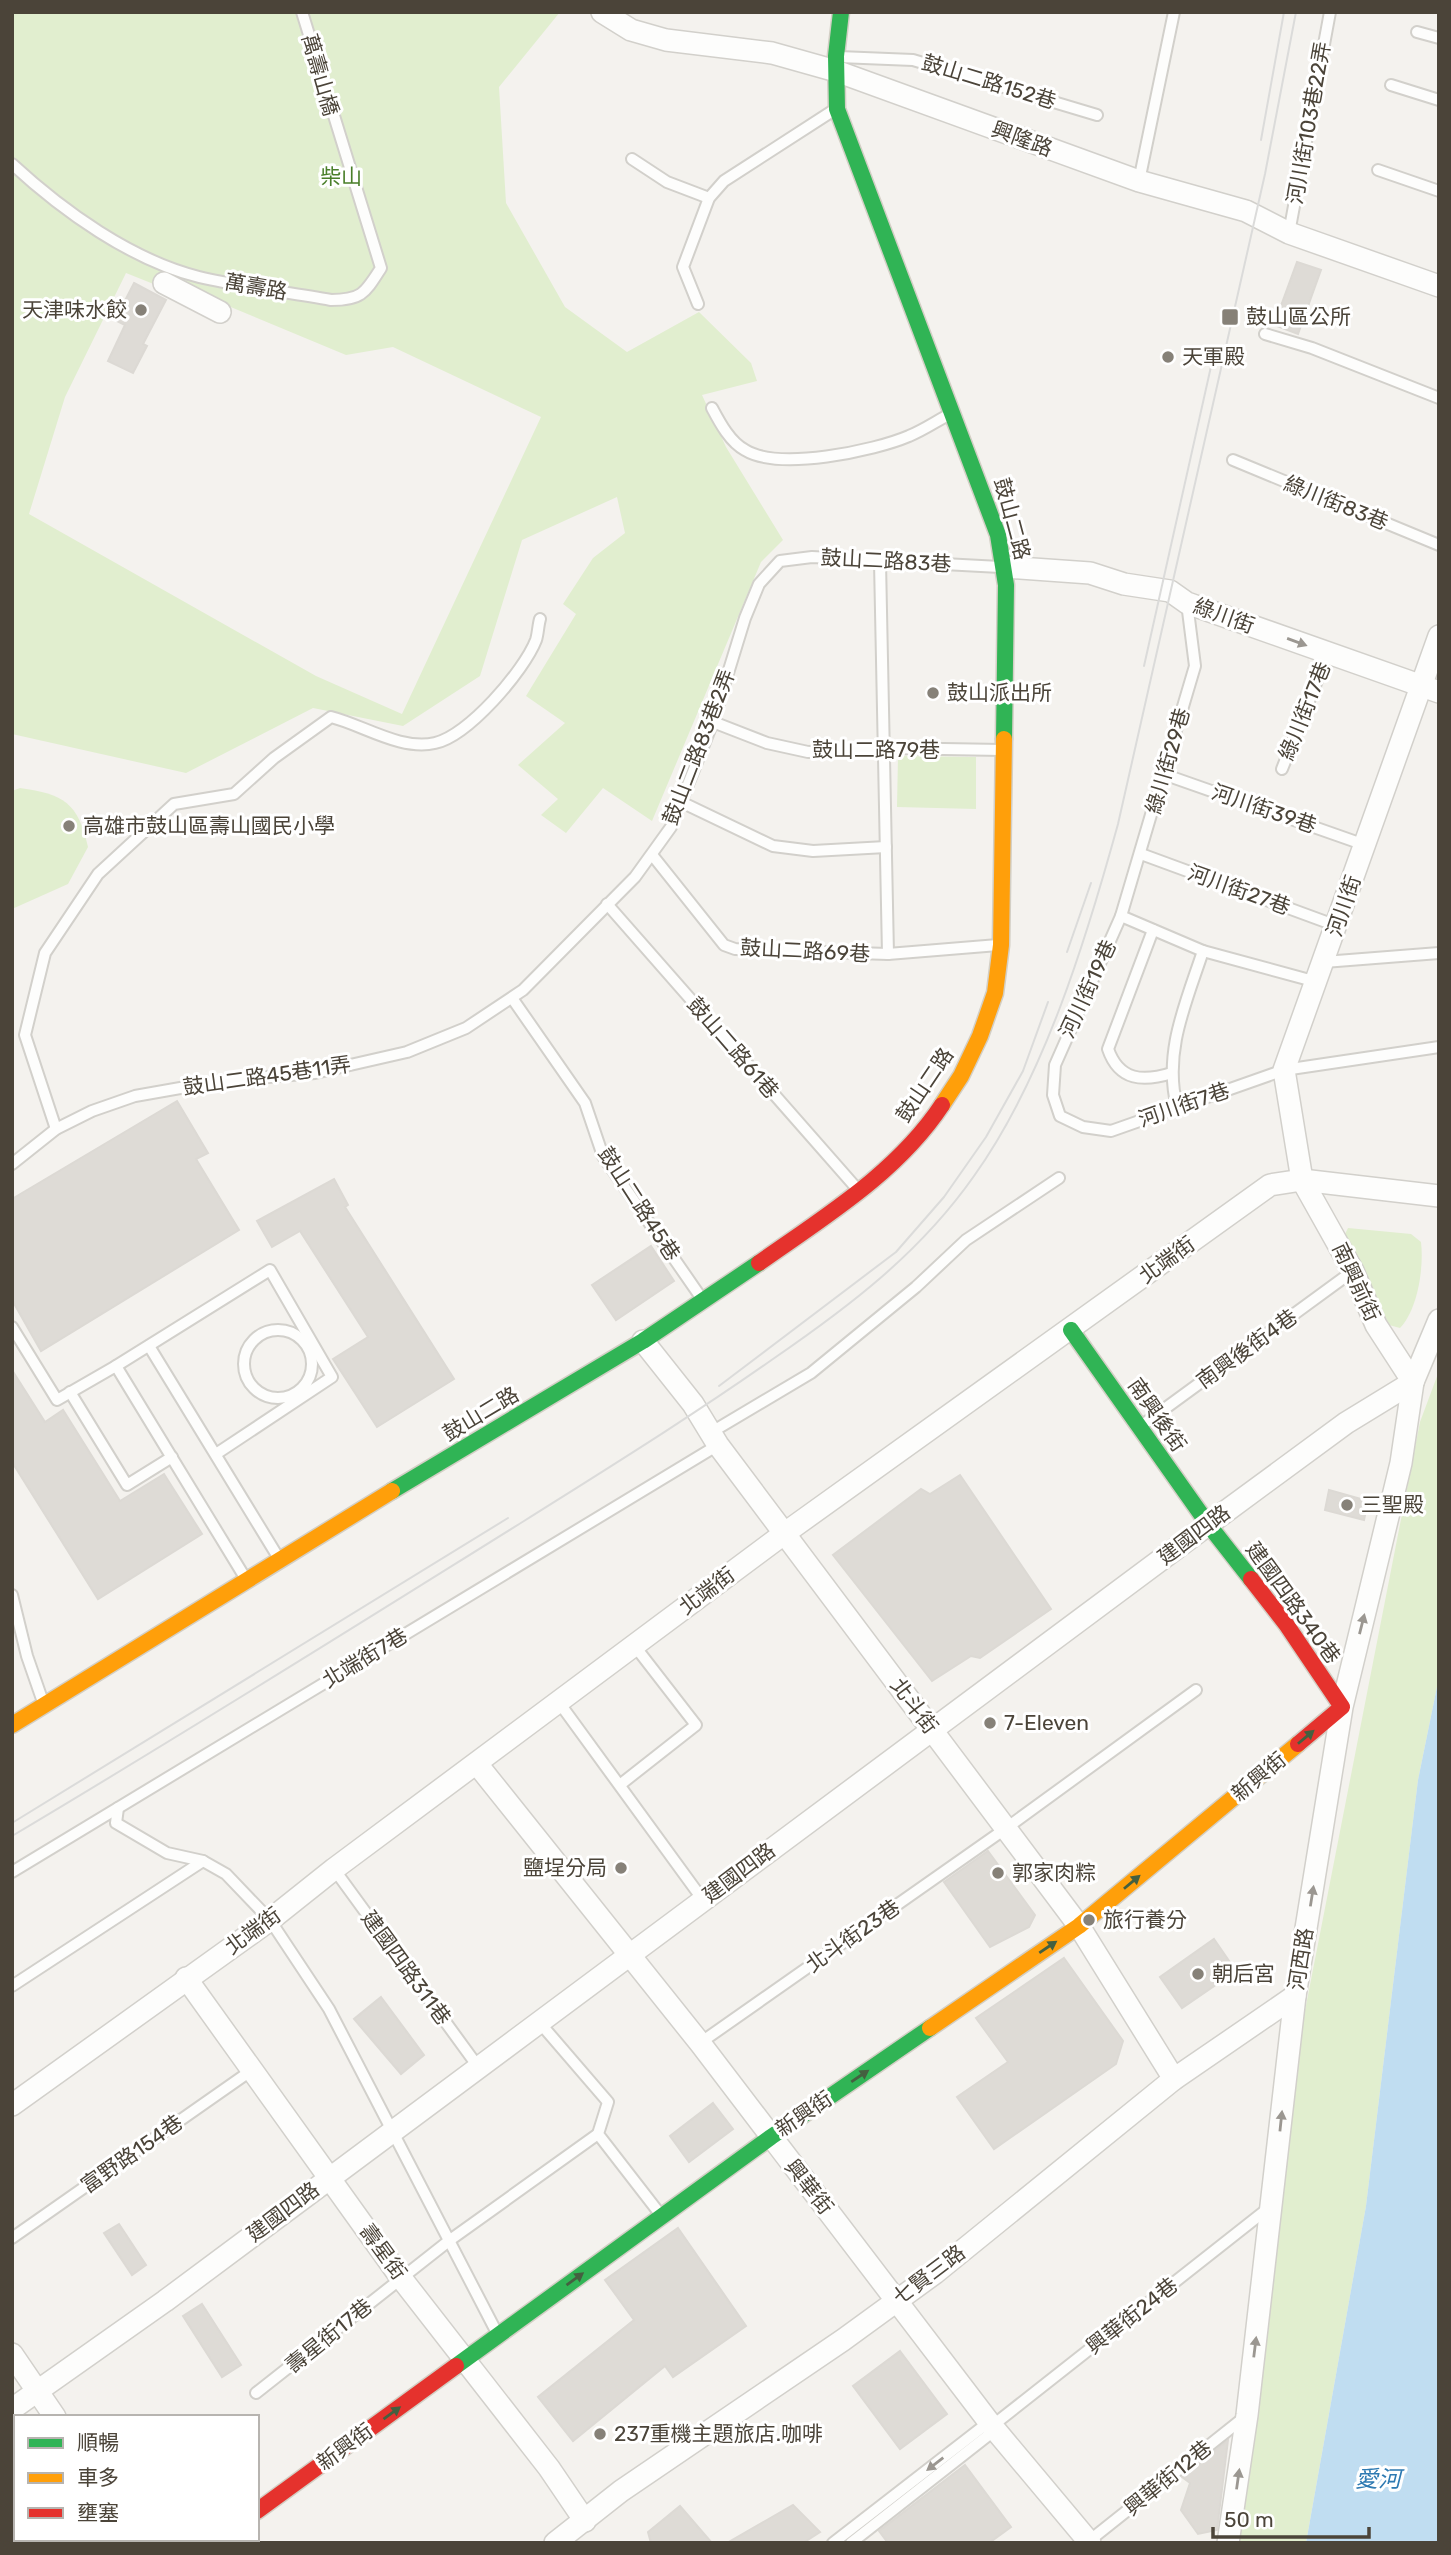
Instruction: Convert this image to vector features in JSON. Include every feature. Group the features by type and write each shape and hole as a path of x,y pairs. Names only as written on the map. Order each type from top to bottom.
{"street":[{"name":"興隆路","path":"602,12 631,30 666,40 836,64 1139,181 1246,211 1289,233 1439,286"},
{"name":"鼓山二路","path":"12,1725 245,1579 704,1302 859,1192 907,1148 936,1114 961,1076 980,1036 995,993 1001,945 1005,567 987,500 837,109 836,64 841,12"},
{"path":"164,283 220,312"},
{"name":"綠川街","path":"1005,567 1090,573 1124,584 1170,592 1187,603 1430,689"},
{"name":"河川街","path":"1302,1180 1284,1070 1365,845 1430,689 1439,636"},
{"name":"北端街","path":"12,2105 270,1920 334,1869 785,1533 1270,1185 1302,1180 1439,1196"},
{"name":"南興前街","path":"1302,1180 1353,1271 1376,1325 1413,1382"},
{"path":"1413,1382 1439,1320"},
{"name":"南興後街","path":"1071,1330 1208,1524"},
{"name":"北斗街","path":"643,1341 694,1404 714,1439 1079,1926 1174,2079"},
{"name":"建國四路","path":"12,2409 165,2301 1208,1524 1346,1423 1413,1382"},
{"name":"河西路","path":"1228,2543 1247,2415 1295,1996 1342,1707 1401,1463 1413,1382"},
{"name":"建國四路340巷","path":"1208,1524 1286,1624 1342,1707"},
{"name":"新興街","path":"259,2510 771,2137 1079,1926 1342,1707"},
{"name":"興華街","path":"477,1764 628,1957 700,2043 992,2426 1090,2542"},
{"name":"壽星街","path":"186,1979 401,2278 549,2468 585,2521"},
{"name":"七賢三路","path":"555,2543 621,2491 896,2301 1174,2079 1295,1996"},
{"path":"12,2354 54,2415"}],"lane":[{"name":"萬壽山橋","path":"302,12 339,138"},
{"path":"1139,181 1174,12"},
{"name":"河川街103巷22弄","path":"1289,233 1330,12"},
{"path":"1416,33 1439,38"},
{"name":"鼓山二路152巷","path":"836,64 913,60 1097,115"},
{"path":"1391,85 1439,100"},
{"path":"698,304 683,267 709,198 724,181 837,109"},
{"name":"萬壽路","path":"12,164 59,204 112,238 165,265 200,277 331,300 352,300 369,286 381,268 339,138"},
{"path":"632,159 667,182 709,198"},
{"path":"1378,170 1439,191"},
{"path":"1265,334 1312,348 1439,398"},
{"path":"712,408 725,431 745,451 777,459 849,453 908,437 954,411"},
{"name":"綠川街83巷","path":"1233,460 1439,545"},
{"name":"鼓山二路83巷","path":"771,569 780,561 812,557 1005,567"},
{"path":"880,562 888,954"},
{"name":"鼓山二路83巷2弄","path":"512,998 653,856 671,827 679,801 713,722 745,618 760,584 771,569"},
{"name":"綠川街29巷","path":"1121,916 1195,666 1187,603"},
{"path":"56,1129 25,1035 45,953 98,874 174,804 234,794 274,758 331,717 359,724 388,738 436,743 467,725 501,694 536,640 540,619"},
{"name":"綠川街17巷","path":"1282,769 1328,653"},
{"name":"鼓山二路79巷","path":"713,722 767,743 808,752 885,748 1002,750"},
{"name":"河川街39巷","path":"1163,774 1365,845"},
{"path":"679,801 773,846 813,851 886,847"},
{"name":"河川街27巷","path":"1141,854 1337,926"},
{"name":"鼓山二路69巷","path":"653,856 724,946 734,949 888,954 1001,945"},
{"name":"鼓山二路61巷","path":"607,904 859,1192"},
{"name":"河川街19巷","path":"1083,1127 1060,1115 1053,1095 1055,1065 1121,916 1202,951 1320,972 1439,953"},
{"path":"1153,930 1108,1049 1113,1064 1131,1077 1150,1080 1171,1073"},
{"path":"1177,1107 1171,1073 1177,1026 1202,951"},
{"name":"鼓山二路45巷11弄","path":"12,1164 56,1129 92,1111 135,1096 220,1081 315,1073 407,1052 466,1028 512,998"},
{"name":"鼓山二路45巷","path":"512,998 585,1103 603,1156 704,1302"},
{"name":"河川街7巷","path":"1083,1127 1111,1131 1284,1070 1439,1047"},
{"name":"北端街7巷","path":"12,1872 714,1439 811,1373 916,1287 966,1240 1059,1178"},
{"path":"12,1327 57,1400 270,1270 302,1333 313,1366 288,1407"},
{"name":"南興後街4巷","path":"1141,1426 1353,1271"},
{"path":"216,1454 288,1407 318,1387 332,1377 302,1333 276,1329 254,1338 243,1359 244,1371 256,1390 275,1398 318,1387"},
{"path":"149,1346 280,1559"},
{"path":"116,1366 245,1579"},
{"path":"70,1392 127,1485 172,1457"},
{"path":"12,1595 27,1656 44,1705"},
{"path":"621,1784 696,1725 634,1645"},
{"path":"1005,1829 1196,1690"},
{"path":"558,1701 703,1900"},
{"path":"118,1808 116,1823 167,1853 203,1861 226,1874 270,1920 329,2009 498,2335"},
{"name":"北斗街23巷","path":"700,2043 1005,1829"},
{"path":"14,1980 203,1861"},
{"name":"建國四路311巷","path":"334,1869 479,2068"},
{"path":"540,2023 608,2102 598,2134 661,2217"},
{"name":"富野路154巷","path":"12,2238 252,2070"},
{"name":"壽星街17巷","path":"256,2393 450,2240 598,2134"},
{"name":"興華街24巷","path":"992,2426 1272,2205"},
{"name":"興華街12巷","path":"1090,2542 1247,2415"},
{"path":"833,2543 992,2426"},
{"path":"851,2543 992,2426"}],"green space":[{"name":"柴山","path":"12,12 560,12 499,87 506,203 565,307 627,352 699,312 751,363 757,381 702,395 726,447 783,540 761,562 652,821 603,788 566,833 541,815 558,799 518,765 565,723 526,696 576,614 563,604 593,558 625,533 617,497 522,540 480,676 403,726 313,708 186,773 12,734","holes":["126,273 161,287 209,298 346,355 393,347 541,417 402,714 316,676 29,514 65,397"]},
{"path":"898,756 976,757 976,809 897,807"},
{"path":"20,788 48,794 67,803 79,820 88,847 68,884 12,909 12,791"},
{"path":"1348,1228 1411,1234 1421,1242 1422,1263 1418,1287 1411,1310 1400,1328 1389,1325 1345,1234"},
{"path":"1439,1371 1439,1677 1418,1780 1366,2206 1306,2543 1234,2543 1300,2036 1420,1422"}],"water":[{"name":"愛河","path":"1439,1677 1439,2543 1306,2543 1366,2206 1418,1780"}],"building":[{"path":"1297,262 1321,270 1298,334 1274,325"},
{"path":"134,283 166,300 143,344 147,346 133,373 108,361 125,325 115,320"},
{"path":"177,1101 208,1153 196,1159 239,1230 41,1351 12,1300 12,1199"},
{"path":"334,1179 348,1205 345,1207 454,1379 377,1427 333,1359 368,1337 300,1231 272,1247 257,1221"},
{"path":"651,1246 674,1281 616,1320 592,1285"},
{"path":"12,1370 45,1422 63,1410 120,1501 164,1474 202,1534 98,1599 12,1462"},
{"path":"960,1475 1051,1609 980,1658 971,1656 932,1681 833,1555 921,1489 930,1494"},
{"name":"三聖殿","path":"1329,1490 1368,1501 1364,1520 1325,1510"},
{"path":"988,1851 1035,1915 1029,1927 990,1947 944,1882"},
{"name":"朝后宮","path":"1214,1939 1236,1971 1182,2008 1160,1977"},
{"path":"1064,1958 1123,2041 1116,2064 994,2149 957,2097 1008,2062 976,2018"},
{"path":"381,1997 424,2055 401,2074 354,2019"},
{"path":"713,2103 733,2129 689,2162 670,2136"},
{"path":"119,2224 146,2265 132,2275 104,2233"},
{"path":"678,2228 746,2326 673,2377 665,2366 573,2441 538,2397 634,2320 605,2280"},
{"path":"202,2304 241,2365 222,2377 183,2316"},
{"path":"900,2351 947,2414 900,2449 853,2386"},
{"path":"1228,2440 1217,2530 1198,2534 1181,2510 1190,2483 1182,2477"},
{"path":"965,2465 1011,2527 989,2543 888,2543 879,2531"},
{"path":"793,2505 820,2532 803,2543 727,2543"},
{"path":"680,2506 712,2543 651,2543 648,2532"}],"tram line":[{"path":"1261,140 1284,12"},
{"path":"12,1836 396,1601 742,1380 829,1319 882,1276 931,1230 974,1176 1022,1096 1042,1052 1077,961 1118,824 1265,174 1296,12"},
{"path":"1144,666 1212,362"},
{"path":"1067,952 1091,883"},
{"path":"719,1386 896,1252 944,1197 986,1137 1023,1071 1048,1002"},
{"path":"12,1823 508,1518"}],"traffic: fast":[{"path":"841,12 836,56 837,109 998,535 1006,585 1004,739"},
{"path":"392,1491 643,1341 759,1263"},
{"path":"1071,1330 1208,1524 1251,1579"},
{"path":"456,2366 771,2137 930,2028"}],"traffic: slow":[{"path":"942,1105 961,1076 980,1036 995,993 1001,945 1004,739"},
{"path":"12,1725 392,1491"},
{"path":"930,2028 1079,1926 1298,1744"}],"traffic: jam":[{"path":"759,1263 834,1211 881,1173 904,1152 942,1105"},
{"path":"1251,1579 1286,1624 1342,1707 1298,1744"},
{"path":"259,2510 456,2366"}],"place":[{"name":"天津味水餃","path":"141,310"},
{"name":"鼓山區公所","path":"1230,317"},
{"name":"天軍殿","path":"1168,357"},
{"name":"鼓山派出所","path":"933,693"},
{"name":"高雄市鼓山區壽山國民小學","path":"69,826"},
{"name":"三聖殿","path":"1347,1505"},
{"name":"7-Eleven","path":"990,1723"},
{"name":"鹽埕分局","path":"621,1868"},
{"name":"郭家肉粽","path":"998,1873"},
{"name":"旅行養分","path":"1089,1920"},
{"name":"朝后宮","path":"1198,1974"},
{"name":"237重機主題旅店.咖啡","path":"600,2434"}]}
